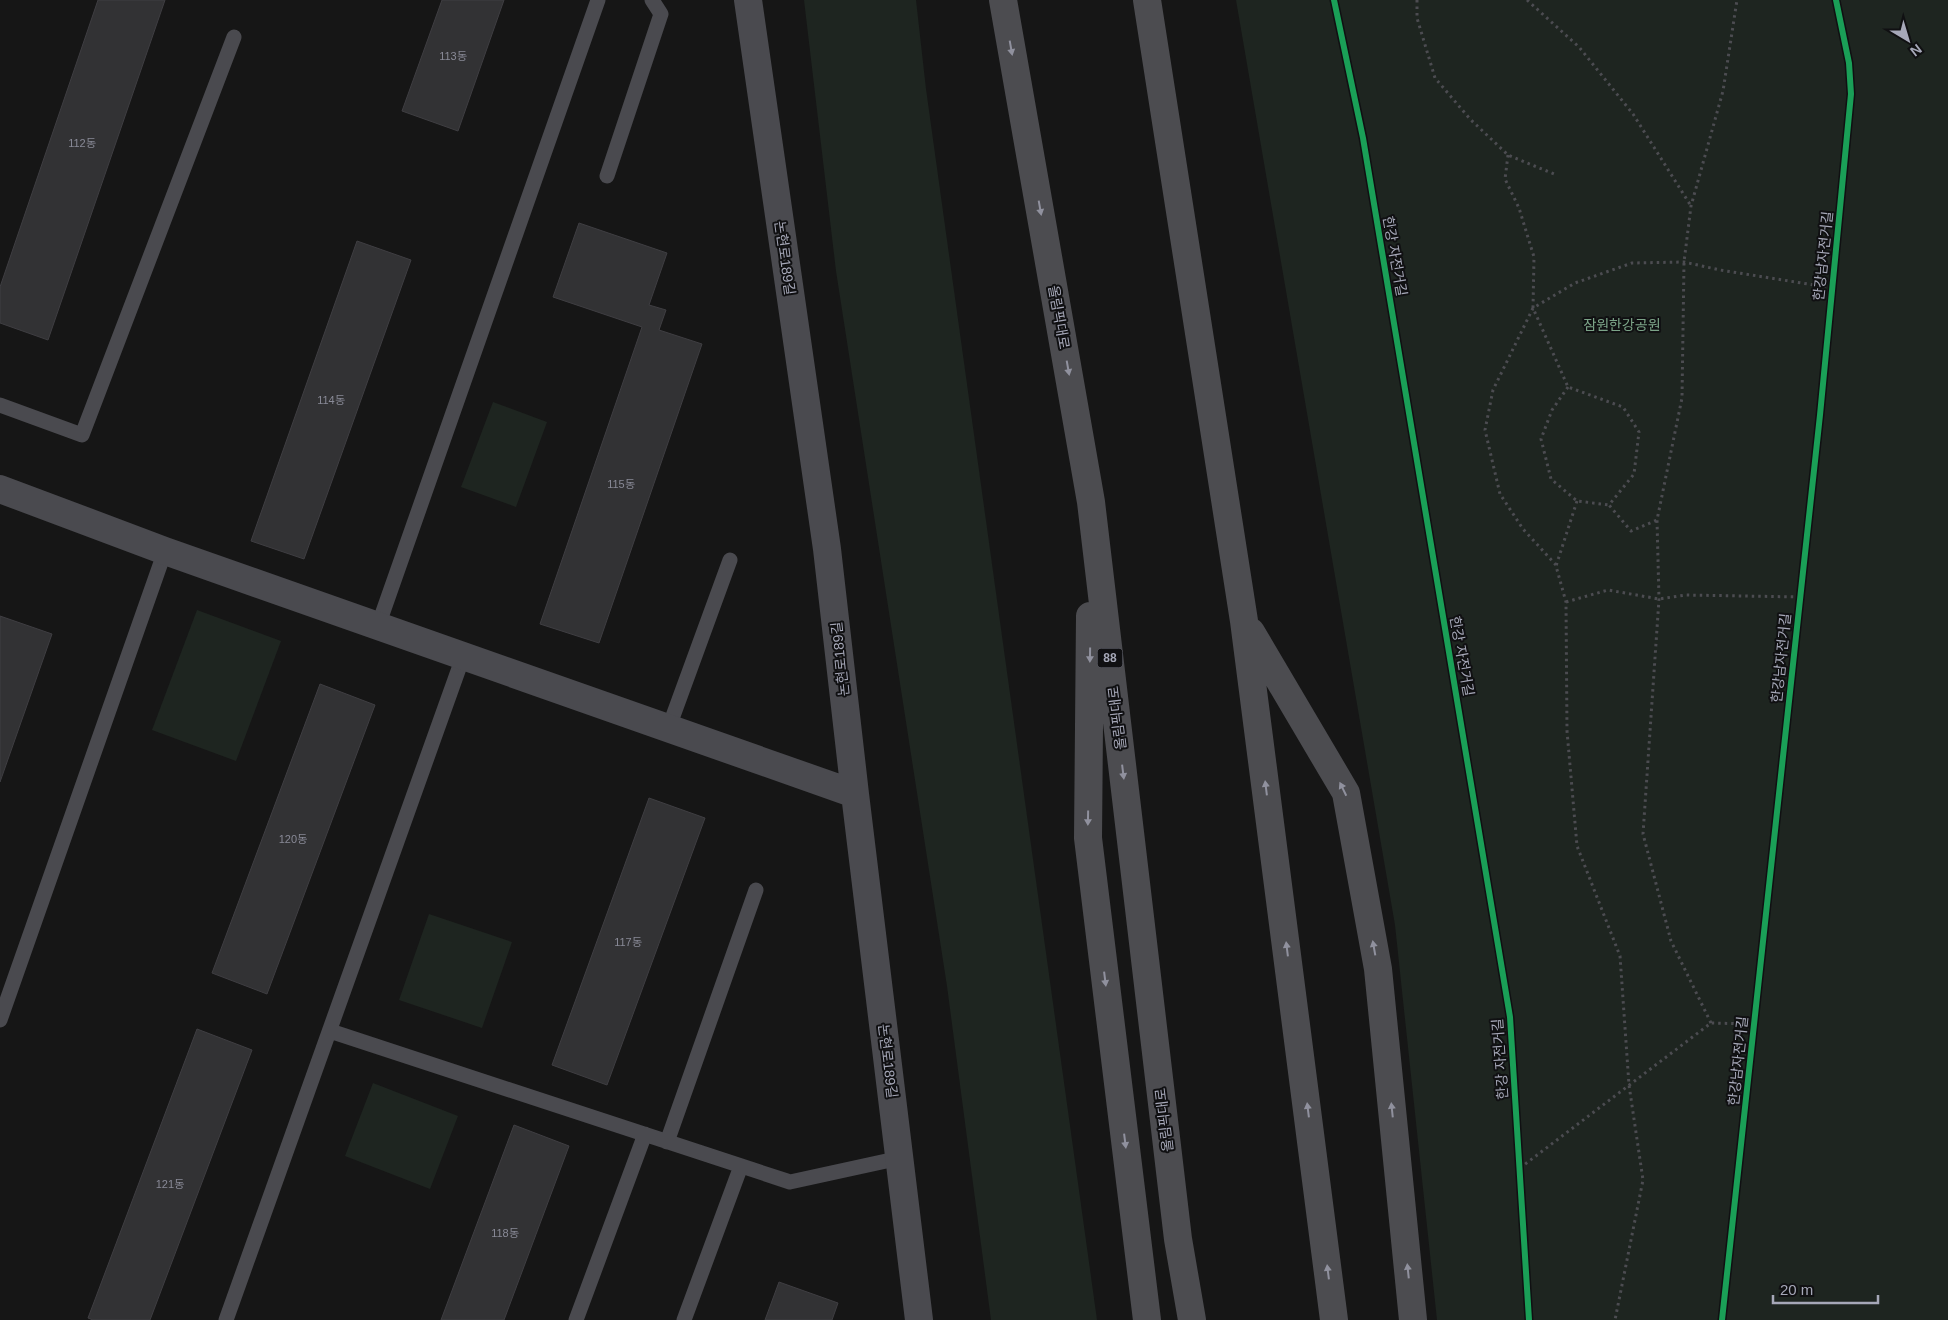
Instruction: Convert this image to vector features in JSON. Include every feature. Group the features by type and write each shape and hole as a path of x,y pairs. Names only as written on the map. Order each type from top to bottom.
{"highway":[{"name":"올림픽대로","path":"1003,0 1091,502 1178,1238 1192,1320"},
{"path":"1147,0 1244,621 1334,1320"},
{"path":"1091,502 1088,838 1147,1320"},
{"path":"1244,621 1346,793 1378,969 1413,1320"}],"street":[{"name":"논현로189길","path":"748,0 827,549 855,794 920,1320"},
{"path":"0,489 165,551 855,794"}],"lane":[{"path":"378,626 598,0"},
{"path":"607,176 661,14 652,0"},
{"path":"0,405 82,435 234,37"},
{"path":"0,1020 165,551"},
{"path":"669,727 730,560"},
{"path":"226,1320 463,657"},
{"path":"667,1142 756,890"},
{"path":"330,1031 790,1182 900,1158"},
{"path":"576,1320 645,1134"},
{"path":"684,1320 741,1166"}],"path":[{"path":"1416,0 1417,18 1435,78 1470,119 1508,156 1554,174"},
{"path":"1527,0 1579,47 1633,114 1691,206"},
{"path":"1711,1023 1672,941 1643,834 1659,599 1657,520 1682,398 1684,262 1691,206 1723,91 1737,0"},
{"path":"1508,156 1505,179 1519,208 1534,257 1533,308 1493,390 1484,430 1500,494 1522,529 1556,566 1566,602 1567,731 1577,846 1620,956 1629,1085 1643,1180 1615,1320"},
{"path":"1533,308 1575,283 1632,263 1684,262 1720,270 1833,288"},
{"path":"1533,308 1568,387 1623,408 1639,432 1634,474 1609,505"},
{"path":"1568,387 1552,410 1541,439 1551,479 1577,501 1609,505 1631,531 1657,520"},
{"path":"1556,566 1577,501"},
{"path":"1566,602 1608,590 1659,599 1686,595 1801,597"},
{"path":"1520,1168 1711,1023 1754,1024"},
{"path":"1519,1159 1520,1178"}],"green space":[{"path":"804,0 916,0 926,89 1097,1320 991,1320 947,986 836,271"},
{"name":"잠원한강공원","path":"1236,0 1948,0 1948,1320 1437,1320 1395,925"},
{"path":"493,402 547,422 516,507 461,487"},
{"path":"197,610 281,641 236,761 152,730"},
{"path":"429,914 512,942 482,1028 399,1000"},
{"path":"373,1083 458,1116 430,1189 345,1156"}],"building":[{"path":"98,0 165,0 48,340 0,323 0,287"},
{"path":"442,0 504,0 458,131 402,111"},
{"path":"579,223 667,253 649,305 666,310 659,330 702,344 599,643 540,624 642,327 553,297"},
{"path":"357,241 411,260 304,559 251,541"},
{"path":"0,616 52,634 0,782"},
{"path":"320,684 375,705 267,994 212,973"},
{"path":"649,798 705,818 607,1085 552,1065"},
{"path":"197,1029 252,1050 150,1320 93,1320 88,1318"},
{"path":"514,1125 569,1146 504,1320 441,1320"},
{"path":"779,1282 838,1303 832,1320 765,1320"}],"cycle path":[{"name":"한강 자전거길","path":"1334,0 1363,138 1510,1017 1529,1320"},
{"name":"한강남자전거길","path":"1722,1320 1820,415 1851,94 1849,63 1836,0"}]}
